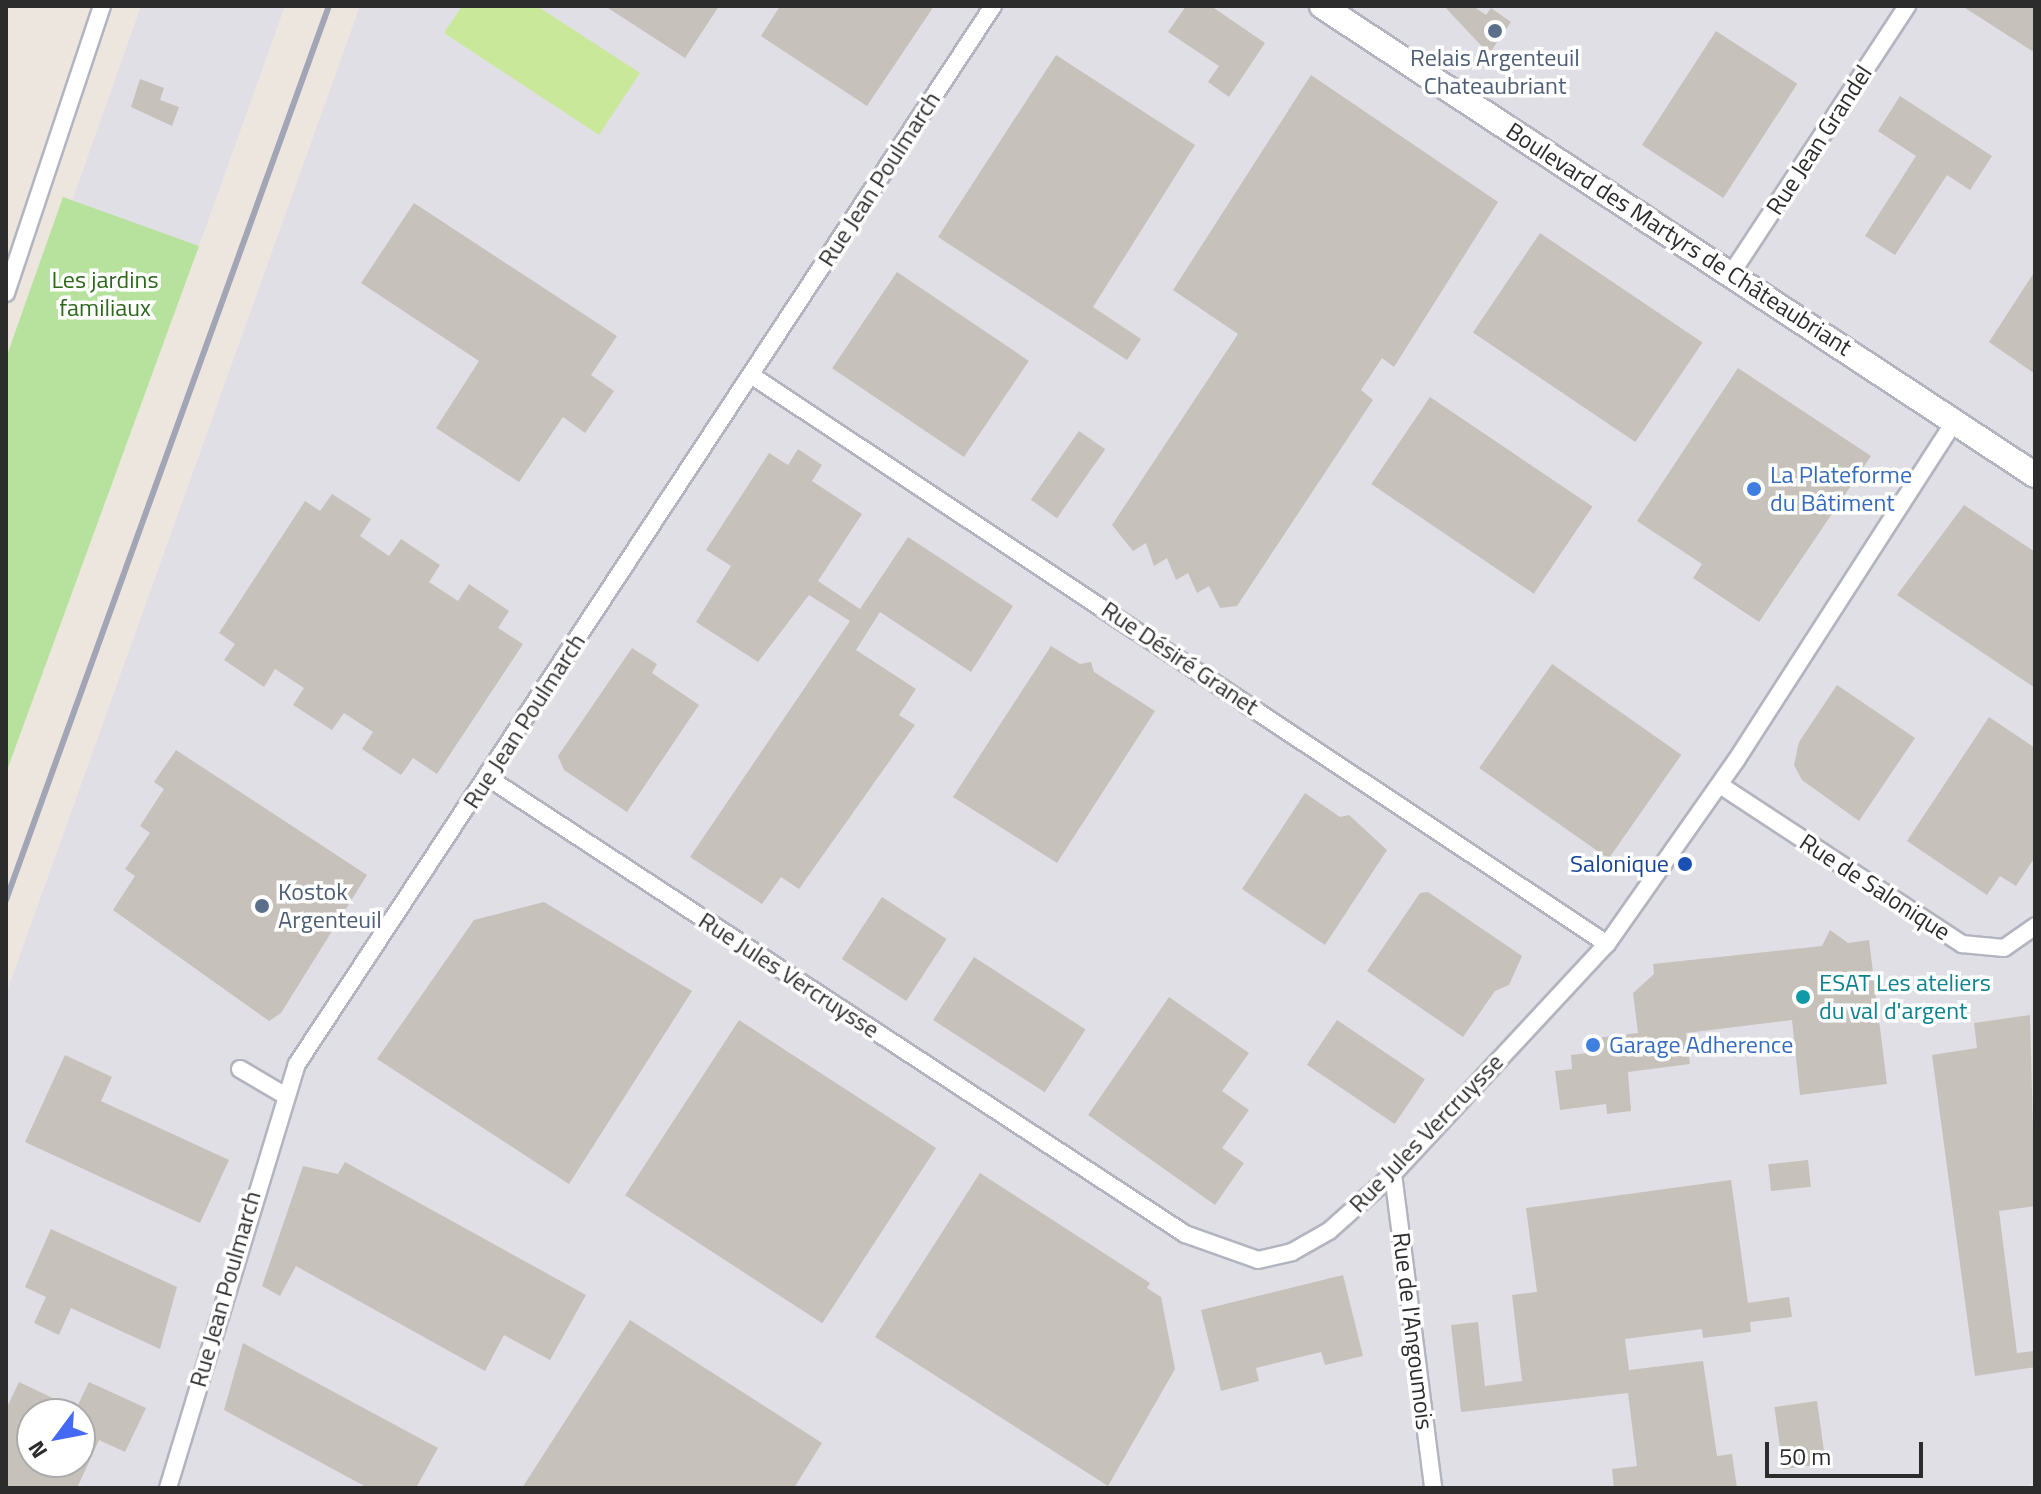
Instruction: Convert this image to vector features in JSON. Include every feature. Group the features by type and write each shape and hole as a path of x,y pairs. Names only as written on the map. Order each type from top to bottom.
{"main road":[{"name":"Boulevard des Martyrs de Châteaubriant","path":"1322,6 2035,475"}],"street":[{"path":"6,293 102,6"},
{"name":"Rue Jean Poulmarch","path":"168,1488 284,1095 297,1064 993,6"},
{"name":"Rue Jean Grandel","path":"1731,274 1907,6"},
{"name":"Rue Désiré Granet","path":"751,375 1607,944"},
{"name":"Rue Jules Vercruysse","path":"487,777 1218,1251 1258,1260 1292,1252 1329,1231 1393,1174 1607,944 1720,785 1954,422"},
{"name":"Rue de Salonique","path":"1720,785 1962,944 2004,948 2035,926"},
{"path":"240,1069 284,1095"},
{"name":"Rue de l'Angoumois","path":"1393,1174 1433,1488"}],"shaded area":[{"path":"141,6 285,6 199,246 72,201"},
{"path":"360,6 2035,6 2035,1481 2025,1488 6,1488 6,994"}],"green space":[{"path":"462,6 537,6 640,73 599,135 444,33"},
{"name":"Les jardins familiaux","path":"63,197 199,246 6,773 6,358"}],"building":[{"path":"605,6 719,6 685,58"},
{"path":"780,6 934,6 867,106 761,36"},
{"path":"1186,6 1211,6 1265,43 1229,97 1208,82 1219,66 1168,32"},
{"path":"1444,6 1473,6 1486,15 1491,8 1511,22 1489,54"},
{"path":"1962,6 2035,6 2035,53"},
{"path":"1716,31 1797,84 1723,198 1642,145"},
{"path":"1056,55 1195,145 1093,307 1141,339 1127,360 938,237"},
{"path":"1311,75 1498,202 1394,367 1382,358 1361,390 1373,400 1237,606 1220,608 1209,586 1197,593 1188,573 1176,580 1167,558 1154,566 1146,543 1133,551 1112,525 1238,334 1173,290"},
{"path":"140,79 164,88 160,100 179,107 172,126 131,107"},
{"path":"1900,96 1992,156 1970,190 1947,175 1895,255 1865,236 1916,156 1878,131"},
{"path":"414,203 617,336 591,375 614,391 585,433 563,417 519,482 436,428 479,361 361,283"},
{"path":"1540,233 1702,343 1635,442 1473,332"},
{"path":"2035,271 2035,374 1989,342"},
{"path":"897,272 1029,361 964,457 832,368"},
{"name":"La Plateforme du Bâtiment","path":"1738,368 1871,456 1759,622 1693,578 1702,564 1637,521"},
{"path":"1430,397 1592,507 1534,594 1371,484"},
{"path":"1079,431 1105,449 1057,518 1031,500"},
{"path":"798,449 822,465 812,481 862,514 818,581 860,609 908,537 1013,606 971,672 880,612 856,650 916,689 899,715 915,725 799,889 781,877 762,904 690,857 850,621 809,595 758,662 696,622 731,566 706,550 769,453 788,465"},
{"path":"332,494 371,519 360,536 389,556 401,539 440,565 429,582 458,601 469,584 509,611 498,628 523,644 437,774 413,758 401,775 362,749 373,732 344,713 332,730 293,705 304,688 275,669 264,687 224,660 235,644 219,633 305,501 320,511"},
{"path":"1964,505 2035,552 2035,688 1897,595"},
{"path":"1051,646 1080,664 1091,662 1094,672 1155,711 1057,863 953,797"},
{"path":"632,648 657,664 652,673 699,705 627,812 564,770 558,756"},
{"path":"1552,664 1681,755 1609,859 1479,768"},
{"path":"1837,685 1915,738 1859,821 1802,780 1794,765 1799,742"},
{"path":"1989,717 2035,748 2035,857 2016,886 2000,876 1987,895 1907,841"},
{"path":"176,750 367,875 281,1013 269,1021 113,910 135,876 125,869 150,833 140,826 164,789 154,782"},
{"path":"1305,793 1340,817 1349,815 1387,850 1325,945 1242,889"},
{"path":"1428,892 1522,956 1509,985 1495,991 1463,1037 1367,971 1420,893"},
{"path":"882,897 947,939 906,1001 842,959"},
{"path":"544,902 692,991 569,1184 377,1059 474,920"},
{"path":"1830,930 1848,943 1869,940 1887,1084 1800,1095 1792,1020 1686,1033 1690,1064 1628,1072 1631,1111 1607,1114 1606,1104 1560,1110 1555,1071 1572,1069 1571,1055 1588,1053 1587,1039 1638,1033 1633,993 1654,974 1653,964 1822,946"},
{"path":"974,957 1086,1029 1045,1092 933,1020"},
{"path":"1169,997 1249,1053 1222,1091 1249,1110 1222,1148 1244,1163 1215,1205 1088,1115"},
{"path":"2030,1015 2035,1206 1999,1211 2017,1353 2035,1351 2035,1367 1975,1376 1932,1055 1977,1048 1974,1023"},
{"path":"739,1020 936,1148 822,1323 625,1195"},
{"path":"1337,1020 1425,1079 1395,1124 1307,1065"},
{"path":"65,1055 112,1077 101,1101 229,1160 200,1223 25,1142"},
{"path":"1808,1160 1811,1187 1771,1191 1768,1164"},
{"path":"345,1162 586,1295 550,1360 504,1335 485,1371 296,1266 280,1296 262,1286 303,1166 338,1174"},
{"path":"980,1173 1150,1283 1147,1288 1161,1297 1175,1369 1108,1486 875,1337"},
{"path":"1731,1180 1748,1303 1789,1297 1792,1317 1750,1322 1751,1332 1703,1338 1702,1329 1625,1339 1629,1370 1703,1361 1717,1456 1732,1454 1737,1488 1614,1488 1612,1469 1637,1466 1628,1393 1461,1412 1451,1325 1478,1322 1485,1386 1522,1381 1512,1295 1537,1292 1526,1208"},
{"path":"51,1229 177,1287 160,1349 71,1308 59,1335 34,1323 46,1297 25,1287"},
{"path":"1343,1275 1363,1356 1325,1365 1321,1352 1256,1368 1259,1381 1221,1391 1201,1310"},
{"path":"630,1320 822,1443 794,1488 522,1488"},
{"path":"243,1343 438,1448 416,1488 368,1488 224,1410"},
{"path":"19,1382 53,1398 16,1398 16,1478 82,1478 77,1488 6,1488 6,1409"},
{"path":"89,1382 146,1408 125,1452 99,1440 96,1447 96,1398 81,1398"},
{"path":"1817,1401 1826,1463 1783,1469 1774,1407"}],"railway":[{"path":"6,900 329,6"}],"place":[{"name":"Relais Argenteuil Chateaubriant","path":"1495,31"},
{"name":"La Plateforme du Bâtiment","path":"1754,489"},
{"name":"Salonique","path":"1685,864"},
{"name":"Kostok Argenteuil","path":"262,906"},
{"name":"ESAT Les ateliers du val d'argent","path":"1803,997"},
{"name":"Garage Adherence","path":"1593,1045"}]}
